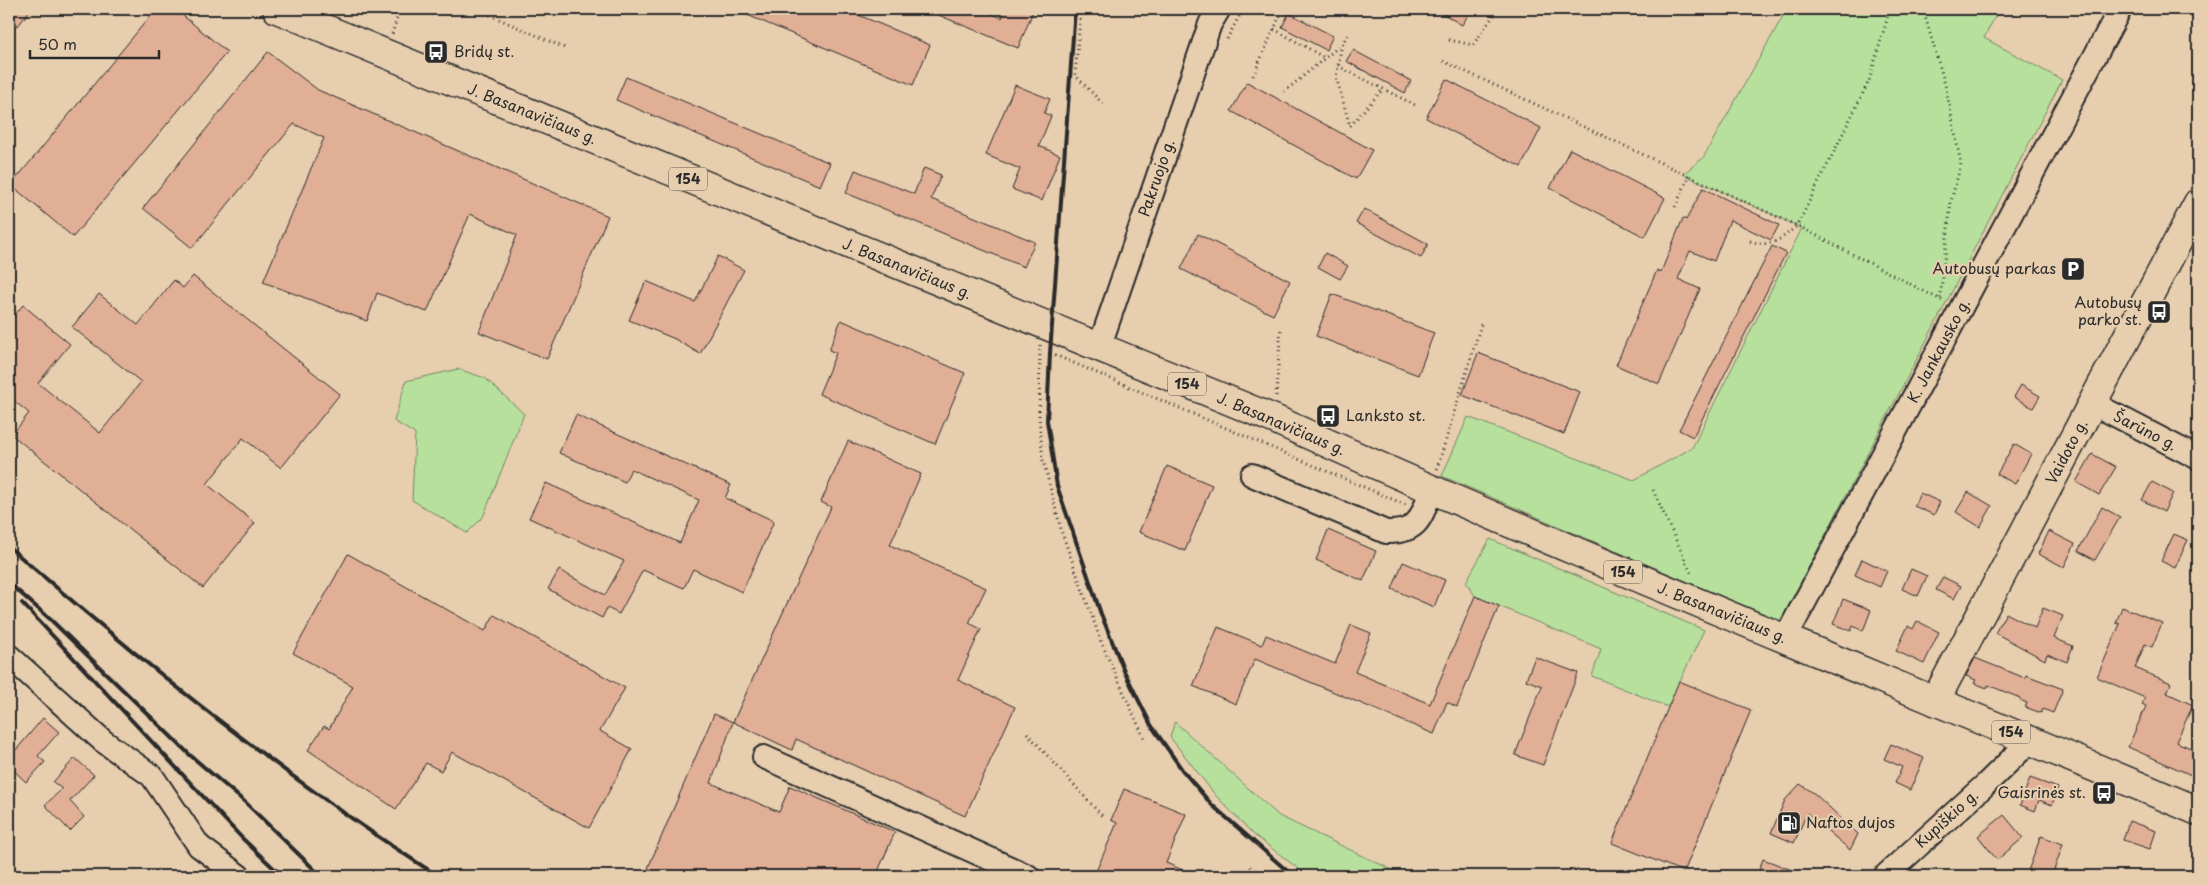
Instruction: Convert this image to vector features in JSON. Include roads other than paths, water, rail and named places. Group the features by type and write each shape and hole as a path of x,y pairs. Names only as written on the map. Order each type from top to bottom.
{"main road":[{"name":"J. Basanavičiaus g.","path":"277,9 1274,419 1431,491 2198,811"},
{"name":"Vaidoto g.","path":"1935,701 2198,203"}],"street":[{"name":"Pakruojo g.","path":"1099,348 1210,24 1219,9"},
{"name":"K. Jankausko g.","path":"1785,639 2120,9"},
{"name":"Šarūno g.","path":"2092,403 2198,458"},
{"path":"1252,475 1386,532 1400,532 1412,528 1421,518 1431,491"},
{"path":"9,656 103,741 152,776 199,846 240,876"},
{"name":"Kupiškio g.","path":"1885,876 1985,786 2030,740"},
{"path":"764,757 1028,876"}],"railway":[{"path":"1075,9 1050,353 1047,421 1057,486 1101,614 1125,673 1151,725 1183,771 1212,805 1293,876"},
{"path":"9,547 112,635 218,719 326,800 438,876"},
{"path":"9,583 50,619 190,755 246,803 321,876"},
{"path":"22,603 242,838 282,876"}],"place":[{"name":"Bridų st.","path":"436,52"},
{"name":"Autobusų parkas","path":"2073,269"},
{"name":"Autobusų parko st.","path":"2159,312"},
{"name":"Lanksto st.","path":"1328,416"},
{"name":"Gaisrinės st.","path":"2104,793"},
{"name":"Naftos dujos","path":"1789,823"}]}
